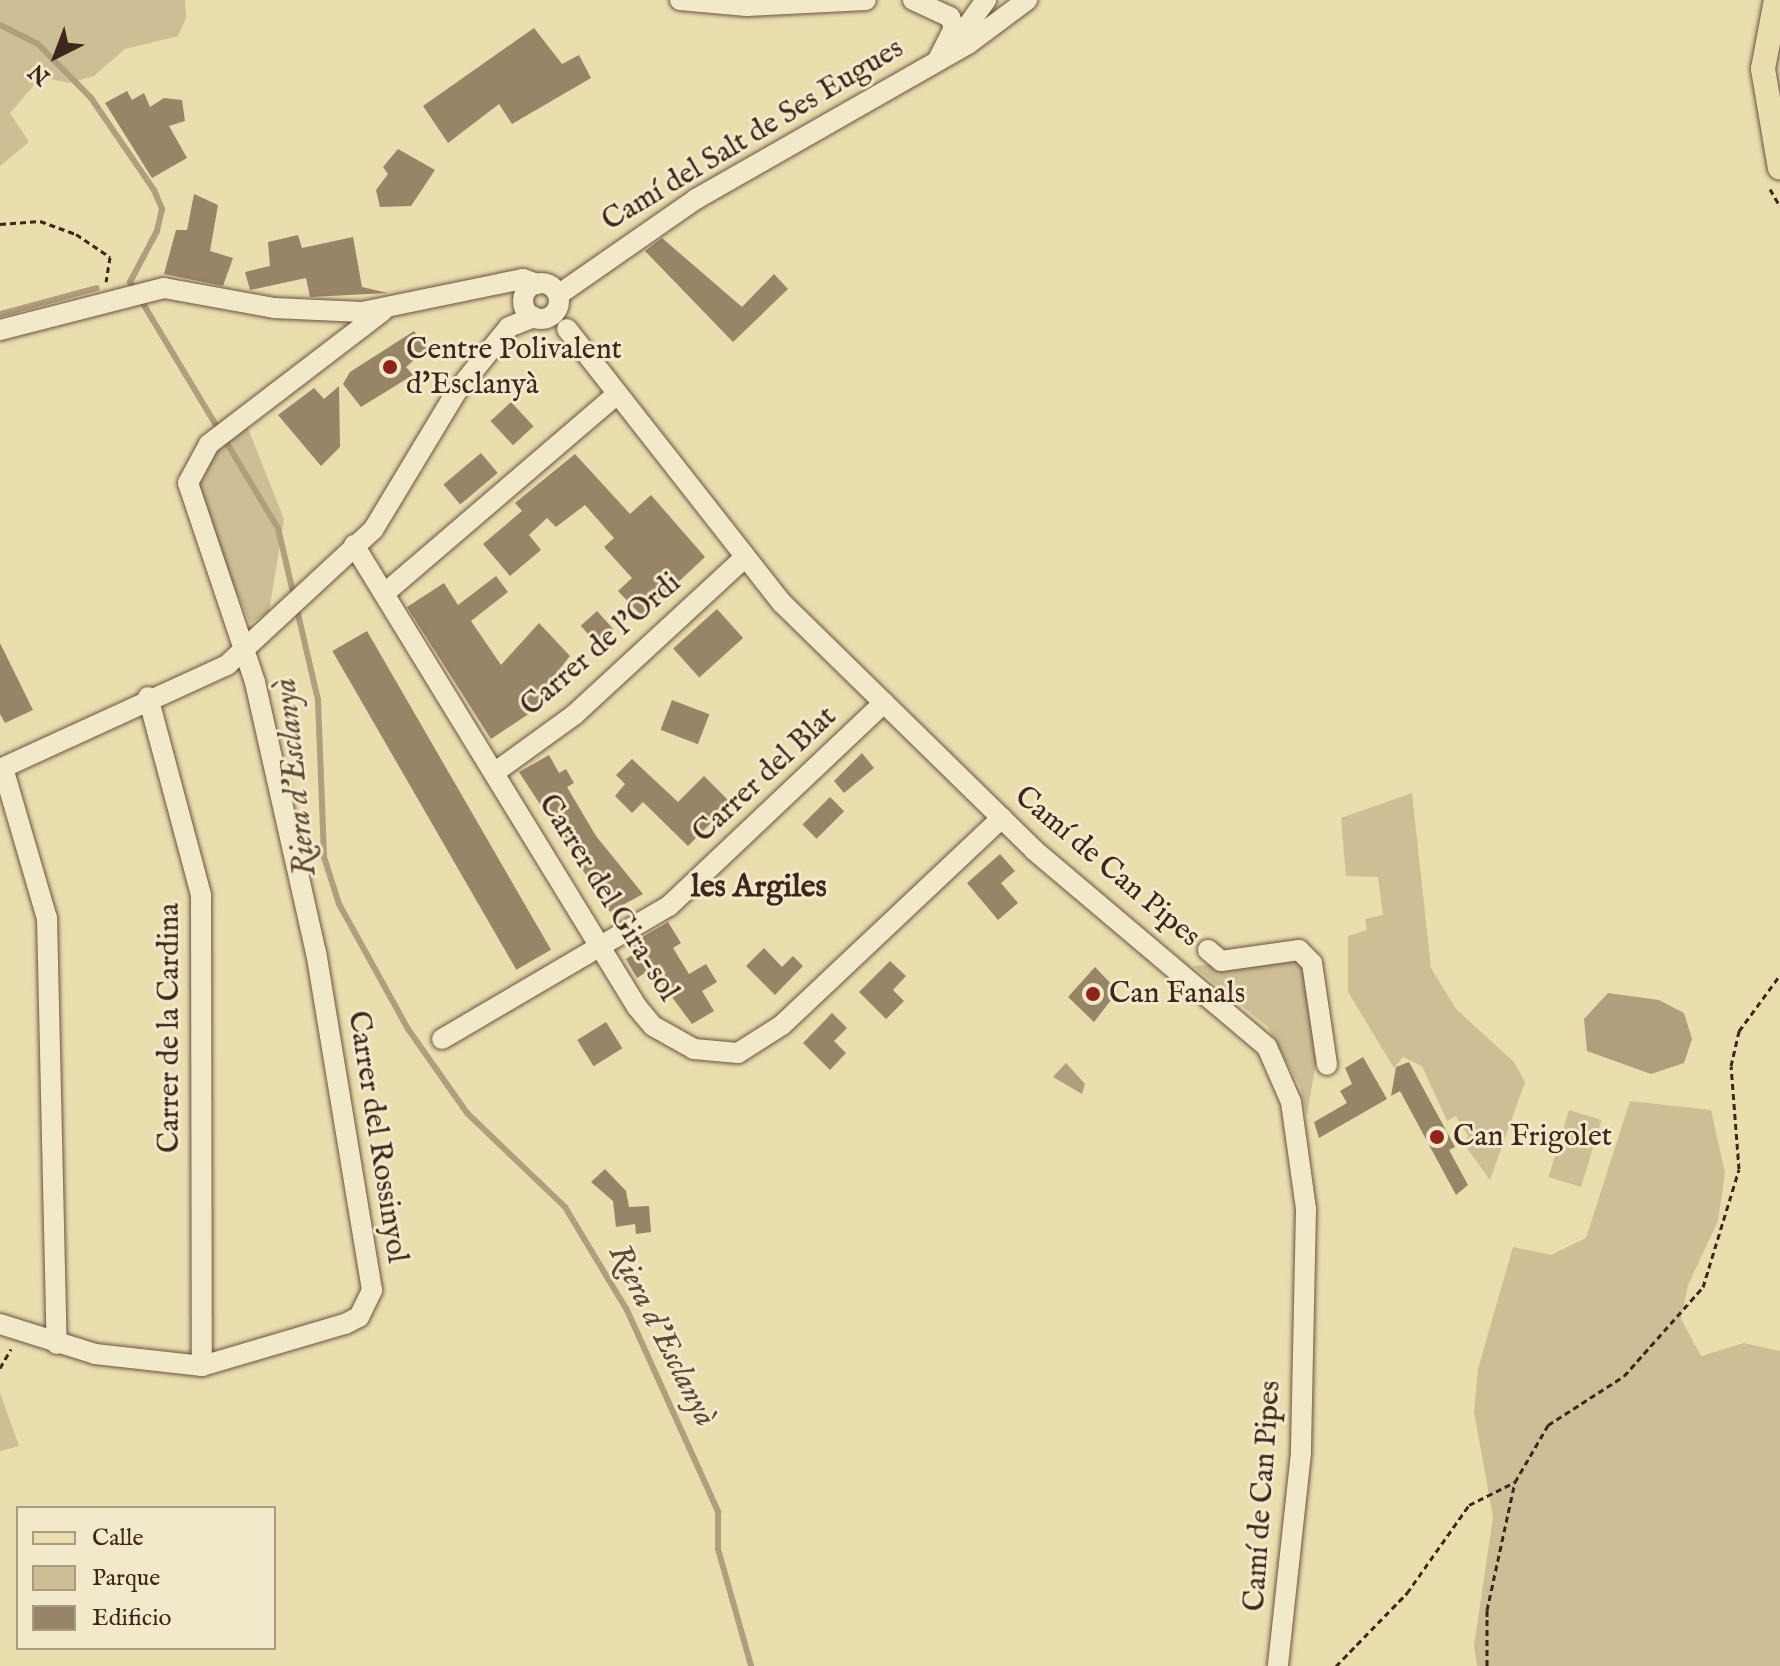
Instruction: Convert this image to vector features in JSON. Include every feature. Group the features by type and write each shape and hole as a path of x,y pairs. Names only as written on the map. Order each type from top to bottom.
{"main road":[{"path":"1776,0 1763,69 1780,168"},
{"path":"1780,23 1772,93 1780,145"}],"street":[{"path":"680,0 747,6 866,0"},
{"name":"Camí del Salt de Ses Eugues","path":"913,0 950,17 954,28 938,59"},
{"name":"Camí del Salt de Ses Eugues","path":"938,59 986,0"},
{"name":"Camí del Salt de Ses Eugues","path":"537,318 556,312 551,291 599,265 696,199 938,59 1003,7 1027,0"},
{"path":"0,330 145,291 187,290 321,311 383,311 523,279 551,291"},
{"path":"551,291 523,299 537,318 567,329"},
{"name":"Camí de Can Pipes","path":"551,291 567,329 744,558 884,703 1002,818 1251,1029 1291,1102 1306,1209 1301,1438 1278,1666"},
{"path":"321,311 344,319 341,340"},
{"name":"Carrer del Rossinyol","path":"0,1324 57,1344 202,1366 345,1324 359,1317 372,1290 316,953 242,648 188,499 190,471 212,442 341,340 383,311"},
{"path":"57,1344 47,918 2,768 148,697 211,674 242,648 384,514 457,391 509,327 537,318"},
{"path":"385,593 616,395"},
{"name":"Carrer del Gira-sol","path":"354,545 601,947 653,1026 694,1049 738,1053 782,1025 1002,818"},
{"name":"Carrer de l'Ordi","path":"494,773 574,715 744,558"},
{"name":"Carrer de la Cardina","path":"148,697 201,895 202,1366"},
{"name":"Carrer del Blat","path":"442,1039 669,906 884,703"},
{"path":"1208,950 1221,961 1299,950 1312,963 1327,1065"}],"path":[{"path":"0,224 40,221 110,257 113,298"},
{"path":"1487,1666 1487,1610 1515,1482 1548,1425 1624,1376 1703,1287 1739,1169 1731,1066 1736,1043 1780,975"},
{"path":"0,1368 21,1331"},
{"path":"1336,1666 1407,1593 1469,1505 1515,1482"}],"green space":[{"path":"0,0 185,0 186,18 178,36 125,49 94,76 69,83 41,77 10,113 29,142 0,166"},
{"path":"247,426 284,519 269,612 250,623 201,510 199,479 211,454"},
{"path":"1412,793 1431,968 1456,1009 1514,1062 1525,1082 1490,1180 1464,1144 1468,1136 1456,1116 1447,1121 1422,1066 1403,1057 1394,1068 1348,992 1348,936 1367,930 1365,919 1383,915 1378,877 1346,876 1341,818"},
{"path":"1294,958 1305,969 1319,1045 1307,1115 1300,1086 1268,1027 1193,966"},
{"path":"1630,1101 1711,1110 1725,1173 1718,1221 1688,1285 1681,1319 1701,1356 1744,1343 1780,1351 1780,1666 1477,1666 1474,1646 1493,1517 1474,1412 1478,1369 1513,1247 1551,1255 1586,1238"},
{"path":"1569,1110 1602,1120 1581,1187 1549,1177"},
{"path":"0,1393 19,1446 0,1451"}],"shaded area":[{"path":"1608,993 1659,1000 1684,1013 1692,1039 1684,1063 1651,1074 1587,1051 1584,1019"},
{"path":"1066,1063 1085,1084 1082,1094 1053,1077"}],"building":[{"path":"534,28 562,64 579,55 591,78 512,124 499,104 448,143 423,106"},
{"path":"127,91 132,100 144,93 150,107 164,98 182,100 185,121 169,126 187,158 152,178 105,103"},
{"path":"398,149 435,170 411,206 380,207 376,190 388,174 383,167"},
{"path":"194,194 218,205 210,251 233,258 223,286 164,274 176,230 187,230"},
{"path":"298,235 302,248 353,237 362,287 388,293 310,297 306,278 250,290 245,272 270,266 268,242"},
{"path":"662,238 742,307 774,274 788,289 733,342 645,251"},
{"name":"Centre Polivalent d'Esclanyà","path":"414,331 427,349 406,367 413,375 361,407 343,384 350,372"},
{"path":"339,386 340,447 321,466 278,415 314,388 324,399"},
{"path":"511,402 534,426 513,445 491,421"},
{"path":"481,453 498,473 460,504 443,484"},
{"path":"575,454 630,514 651,495 705,557 642,616 618,591 632,578 604,547 614,538 585,505 556,527 547,518 529,535 541,550 510,576 483,544 522,511 515,503"},
{"path":"496,576 508,592 471,621 501,665 539,623 570,656 550,681 560,693 491,739 407,607 444,583 458,605"},
{"path":"717,609 743,638 699,677 673,648"},
{"path":"597,611 614,630 597,644 581,626"},
{"path":"367,631 551,950 516,970 332,651"},
{"path":"0,643 33,710 5,723 0,714"},
{"path":"672,700 709,714 698,744 661,730"},
{"path":"862,753 874,768 844,793 834,781"},
{"path":"549,755 559,773 566,769 574,783 567,787 596,836 643,894 610,912 519,772"},
{"path":"632,759 678,802 704,776 731,803 688,846 643,802 632,813 615,796 625,784 616,775"},
{"path":"830,797 844,811 817,839 802,825"},
{"path":"1000,854 1015,871 1001,883 1018,903 998,920 967,883"},
{"path":"668,922 681,943 673,948 689,974 706,964 717,982 702,991 714,1011 692,1024 651,969 637,978 626,959 632,955 627,946"},
{"path":"764,948 782,967 793,956 803,966 775,995 746,966"},
{"path":"890,961 906,976 893,990 904,1001 886,1019 859,992"},
{"name":"Can Fanals","path":"1095,967 1118,991 1094,1022 1068,997"},
{"path":"832,1013 847,1028 834,1041 846,1053 830,1070 803,1043"},
{"path":"606,1022 622,1048 594,1066 577,1040"},
{"name":"Can Frigolet","path":"1363,1057 1387,1099 1319,1138 1314,1122 1347,1103 1340,1091 1352,1084 1345,1068"},
{"name":"Can Frigolet","path":"1409,1062 1455,1147 1449,1150 1468,1185 1456,1195 1400,1091 1391,1096 1396,1067"},
{"path":"605,1169 626,1191 629,1207 649,1206 651,1232 636,1234 635,1224 616,1227 613,1201 591,1182"}],"waterway":[{"name":"Riera d'Esclanyà","path":"0,25 38,44 91,98 154,190 162,209 157,231 130,282 278,528 318,700 324,857 339,904 408,1029 467,1113 565,1207 627,1310 718,1512 718,1549 751,1666"},
{"path":"0,314 97,288"}],"place":[{"name":"Centre Polivalent d'Esclanyà","path":"390,367"},
{"name":"Can Fanals","path":"1093,994"},
{"name":"Can Frigolet","path":"1437,1137"}],"district":[{"name":"les Argiles","path":"759,888"}]}
